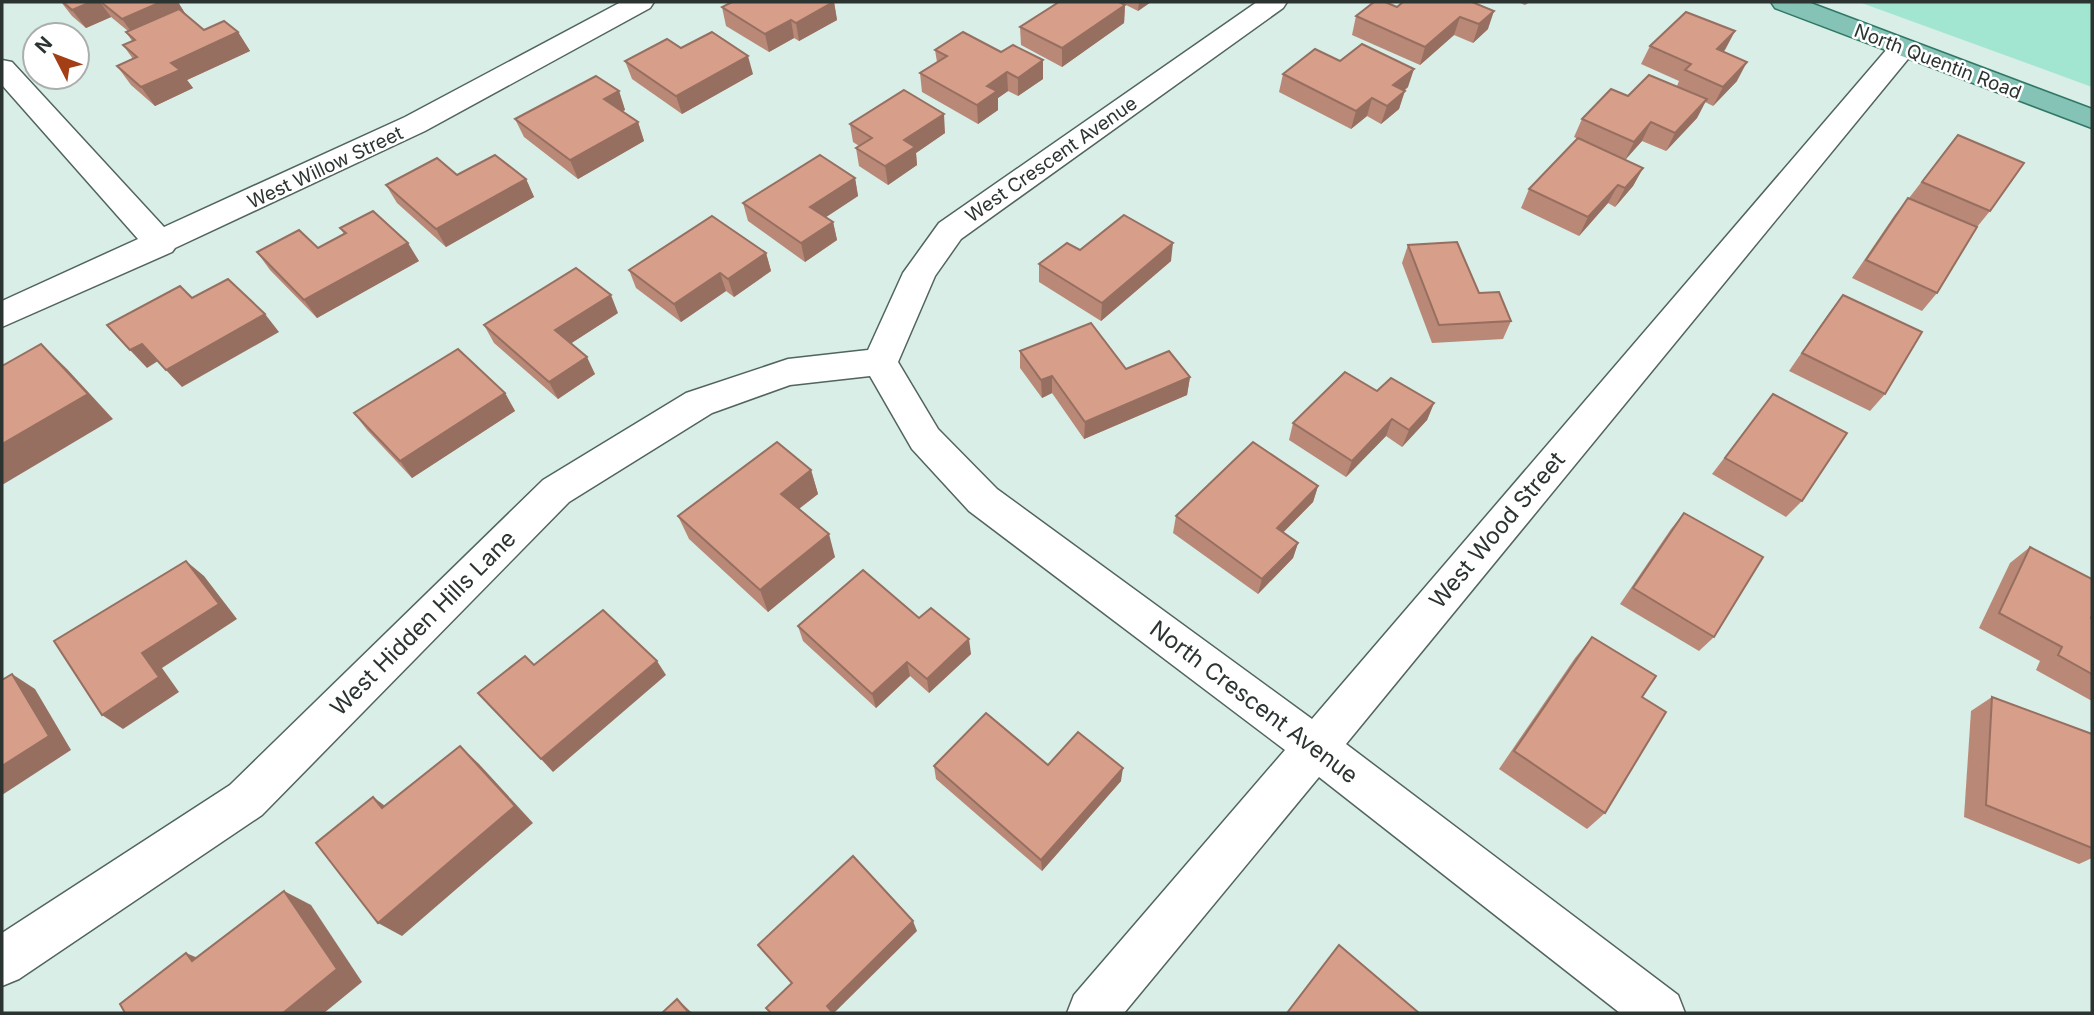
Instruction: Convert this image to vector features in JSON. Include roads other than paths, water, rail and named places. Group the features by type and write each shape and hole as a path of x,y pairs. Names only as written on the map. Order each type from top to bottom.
{"main road":[{"name":"North Quentin Road","path":"1784,2 2092,119"}],"street":[{"name":"West Willow Street","path":"2,314 161,244 415,124 641,2"},
{"name":"West Crescent Avenue","path":"880,362 920,273 950,231 1274,2"},
{"name":"West Wood Street","path":"1092,1013 1903,48"},
{"path":"2,68 161,244"},
{"name":"North Crescent Avenue","path":"880,362 925,439 983,500 1315,747 1660,1013"},
{"name":"West Hidden Hills Lane","path":"2,962 247,800 556,491 699,403 788,372 880,362"}]}
